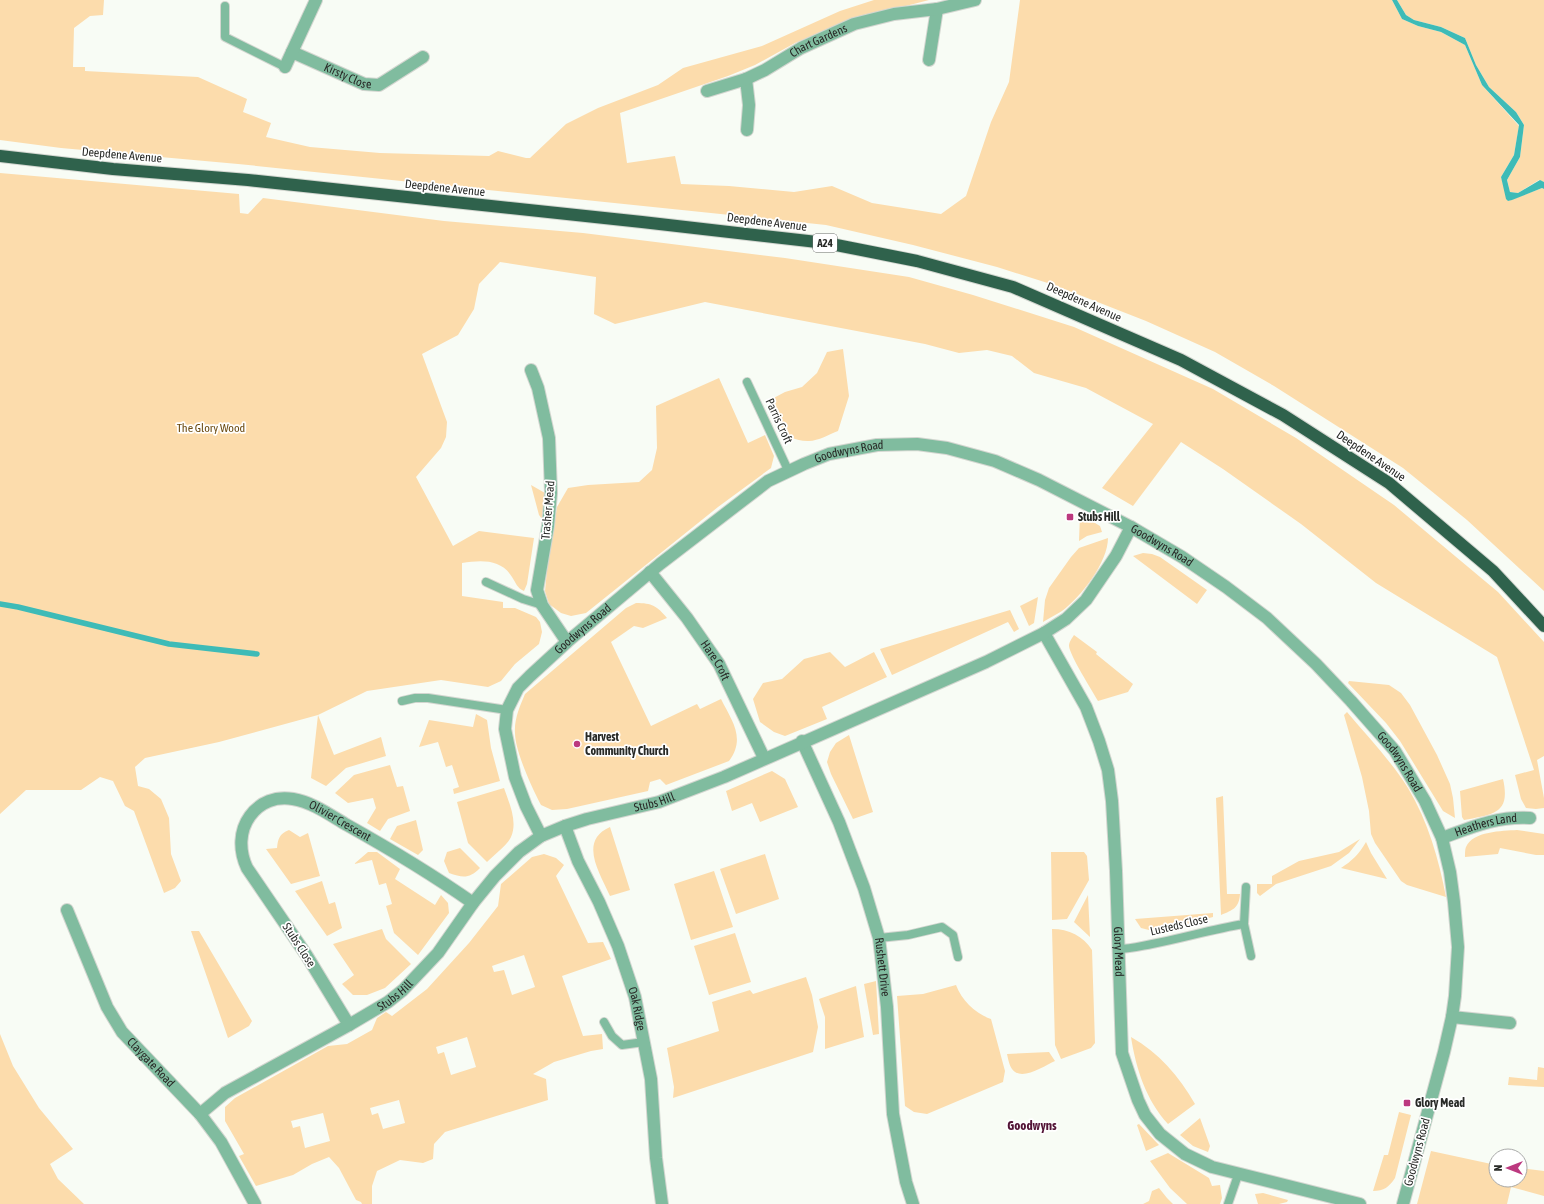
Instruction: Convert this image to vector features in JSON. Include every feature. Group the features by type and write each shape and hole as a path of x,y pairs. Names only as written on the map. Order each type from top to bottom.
{"highway":[{"name":"Deepdene Avenue","path":"0,156 113,169 248,180 826,243 917,261 1013,287 1181,360 1283,415 1388,483 1493,571 1544,626"}],"street":[{"path":"285,67 316,0"},
{"name":"Chart Gardens","path":"707,91 746,79 765,70 801,48 854,24 894,14 937,8 975,0"},
{"path":"929,60 937,8"},
{"name":"Kirsty Close","path":"292,52 364,84 379,85 423,57"},
{"path":"746,79 749,105 747,130"},
{"name":"Trasher Mead","path":"531,370 538,388 549,438 552,493 537,590 542,605 567,642"},
{"name":"Goodwyns Road","path":"541,836 526,806 515,777 505,730 507,710 518,688 567,642 650,572 768,481 788,470 829,454 877,445 917,444 947,448 995,461 1032,477 1131,527 1182,557 1268,618 1351,700 1395,751 1425,800 1442,838 1454,902 1458,948 1452,1017 1403,1204"},
{"name":"Stubs Hill","path":"200,1114 224,1093 349,1025 388,1002 408,986 438,953 473,903 495,876 519,852 541,836 565,826 616,811 659,802 724,777 802,741 986,662 1044,633 1066,619 1086,600 1116,556 1131,527"},
{"name":"Hare Croft","path":"650,572 687,618 719,664 764,758"},
{"name":"Glory Mead","path":"1044,633 1086,708 1099,740 1108,770 1112,808 1119,949 1122,1053 1138,1100 1145,1115 1160,1134 1186,1154 1212,1167 1238,1175 1360,1204"},
{"name":"Rushett Drive","path":"802,741 839,822 864,888 879,938 887,1007 893,1114 906,1182 913,1204"},
{"name":"Olivier Crescent","path":"247,868 243,859 241,848 243,833 247,821 254,811 261,805 272,800 283,798 293,799 306,802 365,835 473,903"},
{"name":"Heathers Land","path":"1442,838 1473,826 1495,820 1514,817 1530,818"},
{"name":"Oak Ridge","path":"565,826 578,861 599,902 618,946 635,997 651,1078 656,1158 662,1204"},
{"name":"Stubs Close","path":"247,868 307,956 349,1025"},
{"name":"Claygate Road","path":"68,910 107,1007 122,1032 200,1114 221,1142 255,1204"},
{"path":"1452,1017 1510,1023"}],"lane":[{"path":"225,6 225,37 285,67"},
{"name":"Parris Croft","path":"747,382 788,470"},
{"path":"486,582 523,599 542,605"},
{"path":"402,701 415,698 428,698 507,710"},
{"path":"1246,887 1244,924 1251,956"},
{"name":"Lusteds Close","path":"1119,949 1163,942 1218,928 1244,924"},
{"path":"879,938 908,935 942,927 953,935 958,957"},
{"path":"604,1022 612,1036 622,1045 644,1042"},
{"path":"1228,1204 1238,1175"}],"green space":[{"path":"0,0 104,0 103,15 90,16 74,28 73,67 85,67 85,71 198,77 247,99 243,112 271,123 266,137 310,147 380,153 489,156 498,151 530,158 566,124 598,108 658,85 683,68 762,46 840,11 874,0 929,0 844,22 795,43 755,65 728,76 620,113 627,163 675,156 681,184 729,186 794,192 832,186 872,203 941,214 966,196 991,122 1009,82 1020,0 1392,0 1402,19 1418,26 1441,32 1465,45 1482,85 1519,126 1514,155 1501,177 1508,201 1542,188 1544,189 1544,591 1467,520 1403,468 1274,386 1215,352 1146,321 1054,285 997,267 913,245 826,225 238,164 61,148 0,140"},
{"path":"1397,0 1544,0 1544,182 1539,180 1518,193 1510,192 1507,180 1520,157 1524,125 1516,112 1489,87 1476,65 1465,38 1441,27 1414,20 1406,15"},
{"name":"The Glory Wood","path":"0,173 239,194 240,213 248,214 263,198 444,221 583,233 785,258 909,277 973,295 1074,327 1213,389 1296,438 1394,505 1498,592 1544,642 1544,756 1537,760 1544,798 1544,808 1526,808 1521,799 1515,775 1534,770 1497,657 1376,583 1301,524 1223,469 1181,442 1133,506 1102,488 1153,424 1086,388 1034,373 1012,356 987,350 959,353 925,344 705,302 615,324 594,314 596,277 500,262 479,284 474,309 458,335 422,354 447,422 446,437 441,448 416,477 453,546 479,531 534,538 527,584 524,591 518,587 508,571 502,567 490,562 477,561 462,563 462,596 503,602 503,608 515,608 536,617 540,622 542,632 539,644 515,664 501,681 488,687 441,680 367,691 318,715 219,742 145,758 135,767 138,786 149,789 161,799 169,818 171,854 181,881 175,888 164,893 134,811 125,806 113,781 100,777 81,790 26,790 0,814"},
{"path":"843,349 849,396 838,431 813,441 793,438 782,428 768,401 785,392 802,387 817,373 827,352"},
{"path":"719,378 748,443 765,435 774,456 771,468 718,507 586,613 571,616 561,613 549,604 545,591 557,507 568,488 588,485 639,482 652,470 657,448 656,406"},
{"path":"531,485 545,493 542,519 539,515"},
{"path":"1080,514 1100,526 1102,532 1087,536 1079,541"},
{"path":"1108,538 1107,547 1103,558 1085,588 1062,611 1043,622 1045,600 1049,588 1071,557 1079,548"},
{"path":"1143,553 1160,557 1207,590 1197,604 1133,556"},
{"path":"1038,597 1034,623 1029,626 1020,606"},
{"path":"636,603 654,606 667,618 643,628 634,626 611,642 651,726 697,704 700,709 721,699 736,730 737,737 734,753 729,761 666,785 660,779 650,782 648,791 567,809 552,810 541,805 529,779 518,749 515,728 516,718 521,703 525,694 626,608"},
{"path":"1010,610 1019,629 1014,632 1008,622 892,675 880,649"},
{"path":"1074,635 1097,652 1096,654 1133,684 1128,692 1098,701 1070,651 1069,645"},
{"path":"830,652 845,667 874,652 887,677 822,707 827,719 785,736 774,732 760,722 753,699 763,683 782,679 804,659"},
{"path":"1349,681 1389,685 1401,693 1410,705 1437,755 1450,784 1455,818 1443,811 1400,741 1386,723 1348,683"},
{"path":"1347,712 1394,768 1415,801 1432,841 1446,897 1407,885 1401,881 1375,843 1371,834 1369,811 1362,777 1344,715"},
{"path":"476,714 487,720 491,748 500,781 454,794 453,789 459,787 452,765 446,767 438,742 419,747 429,720 473,727"},
{"path":"318,715 334,755 381,737 386,756 346,768 326,786 311,778"},
{"path":"849,735 873,812 853,819 831,774 827,762 830,752 836,743"},
{"path":"390,765 397,787 403,786 410,811 388,819 380,831 367,823 376,808 373,798 348,803 335,793 354,775"},
{"path":"772,771 785,779 798,807 760,822 752,803 732,811 726,791"},
{"path":"1503,779 1505,791 1502,806 1491,814 1464,820 1462,817 1460,791"},
{"path":"504,788 512,812 514,825 513,831 507,843 487,862 468,843 457,802"},
{"path":"1223,796 1227,894 1240,894 1235,908 1221,915 1216,798"},
{"path":"416,820 423,850 418,855 390,839 397,826"},
{"path":"610,827 630,890 610,896 597,868 593,849 595,840 600,833"},
{"path":"289,830 300,837 308,833 320,876 291,884 266,849 277,848 280,837 283,833"},
{"path":"1517,830 1544,834 1544,855 1536,855 1500,848 1498,854 1465,857 1466,847 1475,838 1488,833"},
{"path":"1360,839 1349,853 1331,866 1276,884 1260,896 1257,893 1257,884 1272,884 1272,876 1299,861 1339,852"},
{"path":"1366,842 1387,879 1341,868 1355,857"},
{"path":"460,848 480,868 469,876 462,877 449,873 444,861 447,852"},
{"path":"368,852 377,852 400,869 395,879 435,905 441,895 448,903 449,913 418,955 394,933 386,906 392,904 386,883 379,885 372,860 354,864"},
{"path":"1051,852 1084,852 1087,856 1089,880 1067,919 1052,920"},
{"path":"544,854 556,858 564,865 556,876 588,943 603,942 611,959 562,976 583,1036 602,1034 603,1049 554,1062 533,1074 546,1079 548,1100 445,1132 434,1144 433,1159 423,1163 400,1160 377,1171 372,1186 372,1204 362,1204 356,1200 339,1168 329,1157 312,1164 293,1175 256,1186 239,1156 244,1154 225,1121 225,1107 235,1098 328,1046 347,1044 372,1030 377,1018 386,1012 392,1016 427,989 469,943 498,906 501,884 532,857","holes":["524,955 535,987 512,995 504,970 494,972 492,966","467,1037 476,1067 451,1075 444,1052 438,1054 436,1047","399,1100 405,1123 383,1129 378,1113 372,1115 370,1108","323,1113 330,1141 305,1148 300,1126 293,1128 291,1121"]},
{"path":"765,854 779,899 736,914 720,869"},
{"path":"714,871 733,927 691,940 674,884"},
{"path":"322,881 329,904 335,902 342,928 327,936 295,891"},
{"path":"1088,895 1090,937 1074,922"},
{"path":"1213,913 1213,917 1167,929 1153,931 1141,928 1135,919"},
{"path":"382,929 386,939 411,964 385,988 367,995 353,995 342,984 354,975 333,944"},
{"path":"1052,929 1064,930 1075,934 1080,937 1092,950 1095,1043 1091,1048 1061,1059 1055,1045"},
{"path":"191,931 199,931 252,1021 249,1026 228,1038"},
{"path":"735,933 751,982 709,995 694,946"},
{"path":"806,977 812,995 818,1027 813,1052 673,1098 674,1087 667,1048 719,1031 712,1002 750,990 753,994"},
{"path":"876,981 879,1034 873,1035 864,984"},
{"path":"956,985 970,1006 980,1014 991,1019 1005,1071 1003,1082 927,1114 914,1112 905,1106 897,996 923,994"},
{"path":"856,986 864,1037 825,1049 825,1017 819,999"},
{"path":"0,1034 13,1066 39,1108 73,1149 50,1164 58,1179 84,1204 0,1204"},
{"path":"1131,1037 1151,1050 1168,1066 1195,1104 1168,1124 1160,1115 1143,1084"},
{"path":"1049,1052 1055,1061 1027,1074 1016,1073 1012,1069 1009,1064 1007,1054"},
{"path":"1538,1067 1544,1068 1544,1087 1508,1085 1509,1077 1537,1080"},
{"path":"1399,1112 1411,1115 1395,1178 1386,1188 1373,1191 1384,1155 1388,1155"},
{"path":"1200,1118 1210,1146 1208,1152 1193,1146 1180,1135"},
{"path":"1139,1124 1159,1145 1146,1151 1137,1125"},
{"path":"1431,1151 1488,1163 1488,1188 1511,1188 1507,1204 1417,1204"},
{"path":"1168,1153 1209,1178 1212,1186 1220,1185 1222,1198 1220,1204 1187,1204 1170,1188 1150,1161"},
{"path":"1528,1169 1544,1171 1544,1196 1515,1188 1528,1188"},
{"path":"1159,1188 1173,1204 1143,1204 1149,1201 1152,1191"},
{"path":"1263,1193 1288,1200 1287,1202 1279,1204 1258,1204 1255,1194"}],"water":[{"path":"1392,0 1397,0 1406,15 1414,20 1441,27 1465,38 1476,65 1489,87 1516,112 1524,125 1520,157 1507,180 1510,192 1518,193 1540,180 1544,182 1544,189 1542,188 1512,200 1508,201 1506,199 1501,177 1514,155 1519,125 1482,85 1465,45 1441,32 1418,26 1402,19"}],"waterway":[{"path":"0,604 18,607 169,644 257,654"}],"place":[{"name":"Stubs Hill","path":"1070,517"},
{"name":"Harvest Community Church","path":"577,744"},
{"name":"Glory Mead","path":"1407,1103"}],"district":[{"name":"Goodwyns","path":"1032,1125"}]}
